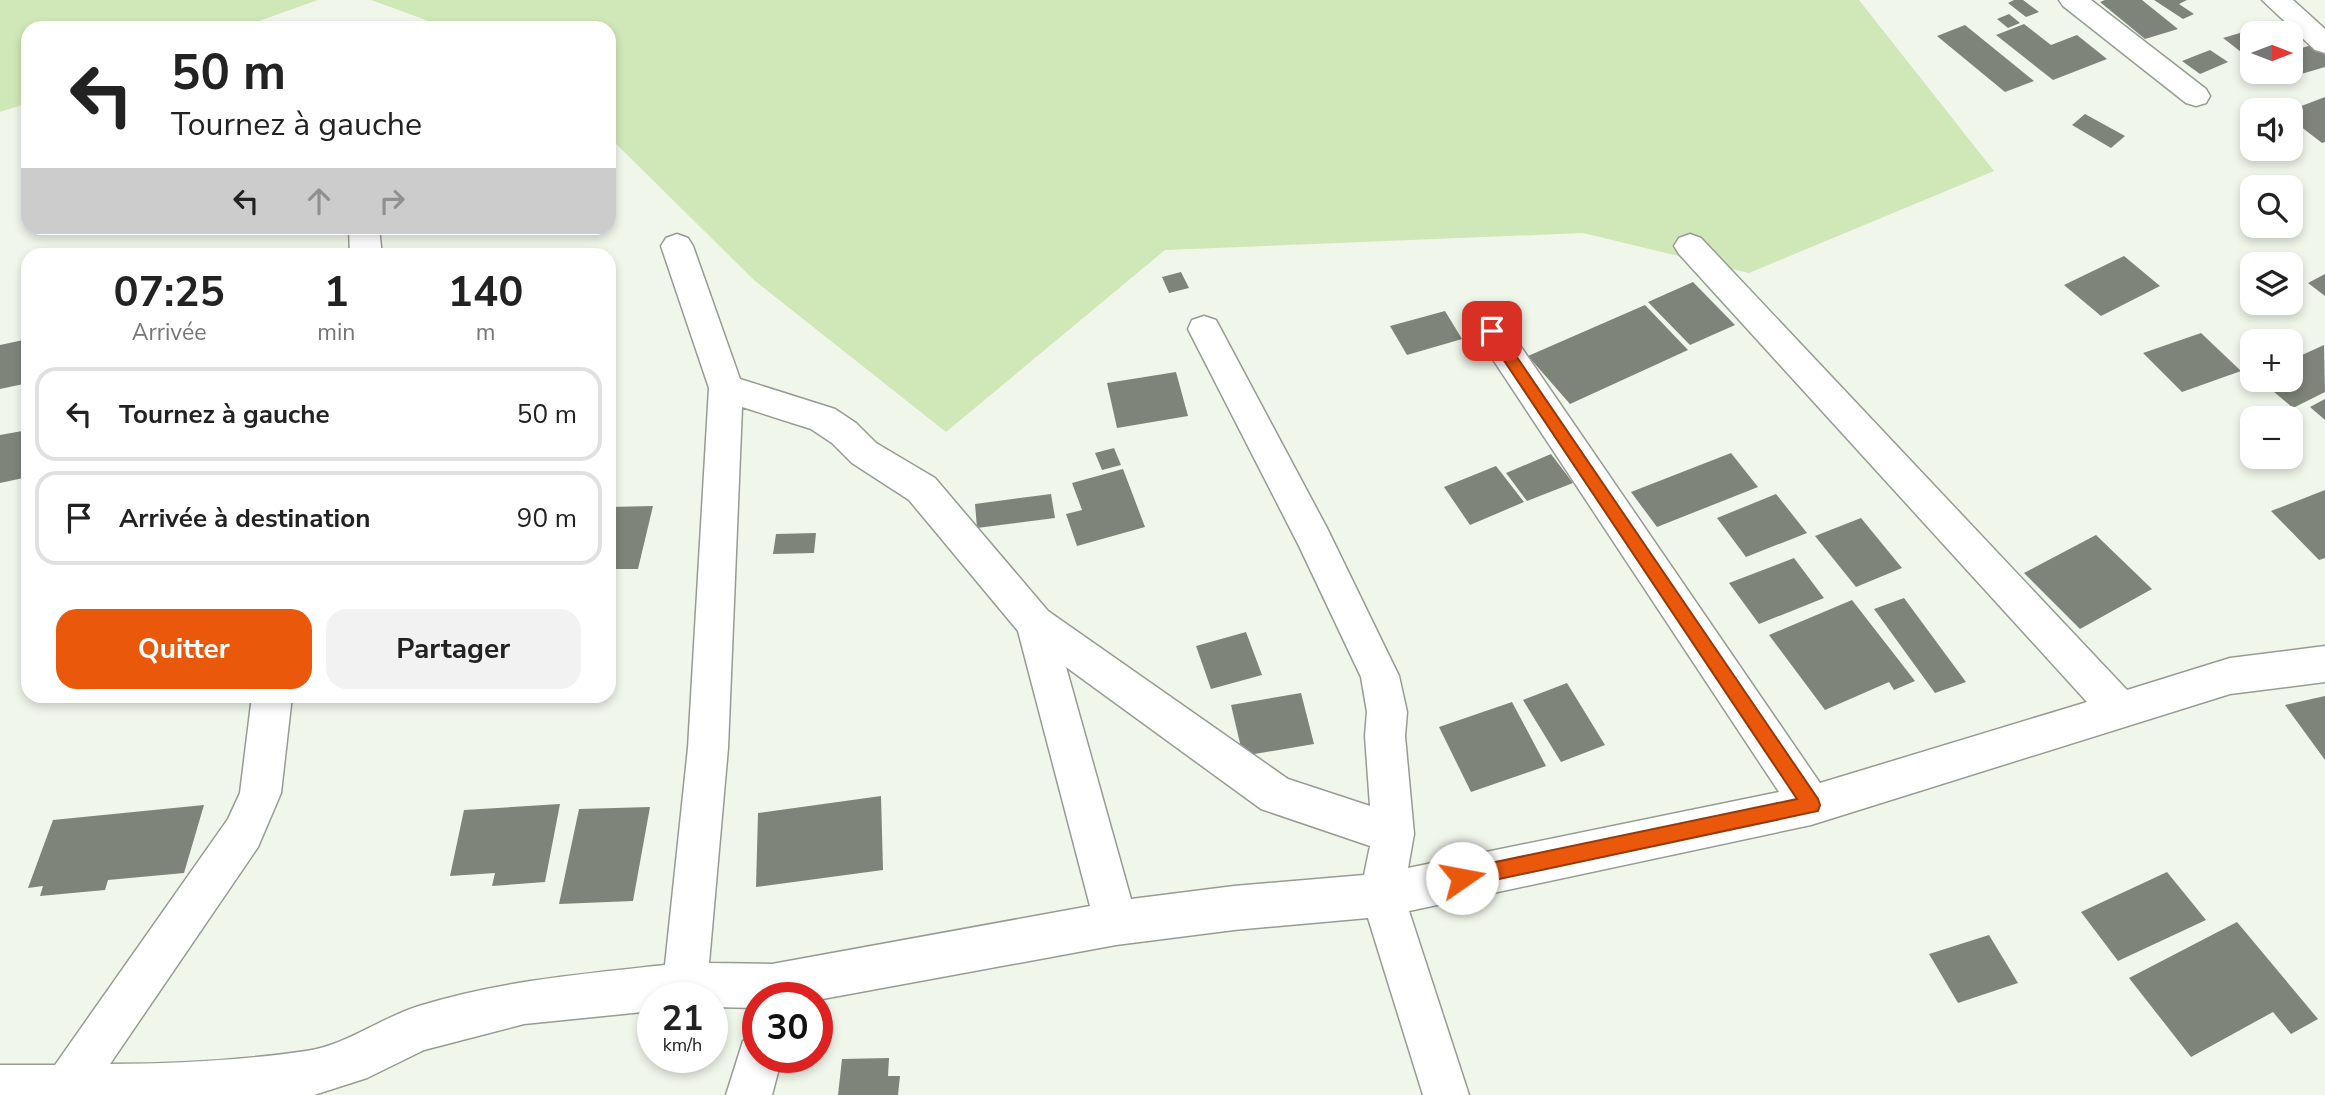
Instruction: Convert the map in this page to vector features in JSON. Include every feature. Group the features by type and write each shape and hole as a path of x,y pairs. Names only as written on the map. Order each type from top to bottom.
{"street":[{"path":"2073,0 2196,96"},
{"path":"2276,0 2325,44"},
{"path":"677,246 726,388 708,748 685,982"},
{"path":"1690,246 2120,710"},
{"path":"1204,329 1314,539 1380,676 1387,712 1385,736 1393,834 1382,895 1446,1095"},
{"path":"1492,331 1811,805"},
{"path":"726,388 822,419 844,433 864,453 922,489 1035,623 1276,795 1393,834"},
{"path":"1035,623 1116,923"},
{"path":"821,982 1116,923 1234,908 1382,895 1811,805 2230,676 2325,664"},
{"path":"63,1091 243,833 260,793 271,703"},
{"path":"0,1088 63,1091 308,1074 367,1055 418,1029 524,1002 637,990"},
{"path":"749,1095 755,1073"}],"green space":[{"path":"0,0 318,0 259,21 21,21 21,105 0,112"},
{"path":"371,0 1859,0 1994,171 1749,273 1583,233 1165,250 946,432 755,281 616,144 616,21 429,21"}],"building":[{"path":"2023,0 2039,12 2026,17 2008,3"},
{"path":"2142,0 2178,29 2145,39 2100,2"},
{"path":"2154,0 2187,0 2179,4 2194,14 2183,19"},
{"path":"2009,14 2020,23 2008,28 1997,19"},
{"path":"2024,24 2051,45 2077,35 2107,59 2053,80 1996,35"},
{"path":"1965,25 2034,81 2005,92 1937,36"},
{"path":"2240,33 2240,51 2223,38"},
{"path":"2312,45 2325,55 2325,67 2303,73 2303,48"},
{"path":"2210,50 2228,62 2200,74 2182,61"},
{"path":"2325,97 2325,142 2322,143 2303,128 2303,105"},
{"path":"2085,114 2125,136 2111,148 2072,125"},
{"path":"2124,256 2160,286 2101,316 2064,285"},
{"path":"1181,272 1189,288 1169,293 1162,277"},
{"path":"2325,274 2325,296 2308,283"},
{"path":"1693,282 1735,325 1690,345 1648,302"},
{"path":"1645,305 1688,350 1570,404 1528,356"},
{"path":"1445,311 1462,339 1407,355 1390,326"},
{"path":"2201,333 2240,371 2182,392 2143,353"},
{"path":"21,340 21,384 0,389 0,345"},
{"path":"2324,345 2325,392 2297,406 2291,406 2274,392 2303,392 2303,355"},
{"path":"1176,372 1188,416 1117,428 1107,383"},
{"path":"2325,399 2325,420 2310,407"},
{"path":"21,431 21,478 0,483 0,435"},
{"path":"1114,448 1121,465 1102,470 1095,453"},
{"path":"1731,453 1758,487 1657,527 1631,492"},
{"path":"1551,454 1573,483 1527,501 1506,473"},
{"path":"1496,466 1524,502 1470,525 1444,487"},
{"path":"1123,469 1145,527 1077,546 1066,514 1082,510 1072,483"},
{"path":"2325,490 2325,558 2319,560 2271,511"},
{"path":"1051,494 1055,518 977,528 975,504"},
{"path":"1776,494 1807,533 1746,557 1717,518"},
{"path":"653,506 638,569 616,569 616,507"},
{"path":"1861,518 1902,568 1856,587 1815,536"},
{"path":"816,533 814,553 773,554 776,534"},
{"path":"2096,535 2152,589 2080,629 2024,573"},
{"path":"1794,558 1824,598 1759,624 1729,583"},
{"path":"1904,598 1966,682 1935,693 1874,609"},
{"path":"1852,600 1915,681 1894,690 1889,682 1825,710 1769,635"},
{"path":"1246,632 1262,675 1211,689 1196,646"},
{"path":"1567,683 1605,745 1561,762 1523,700"},
{"path":"1301,693 1314,744 1243,756 1231,705"},
{"path":"2325,696 2325,760 2285,705"},
{"path":"1512,702 1546,766 1471,792 1439,727"},
{"path":"881,796 883,870 756,887 758,813"},
{"path":"560,804 545,882 492,886 495,873 450,876 464,810"},
{"path":"204,805 184,873 108,880 105,890 40,896 43,886 28,888 53,820"},
{"path":"650,807 633,901 559,904 579,809"},
{"path":"2167,872 2206,920 2118,961 2081,912"},
{"path":"2237,922 2318,1019 2291,1034 2273,1012 2191,1057 2129,978"},
{"path":"1989,935 2018,983 1958,1003 1929,954"},
{"path":"889,1058 888,1076 900,1076 898,1095 838,1095 842,1059"}],"route":[{"path":"1462,878 1811,805 1492,331"}]}
